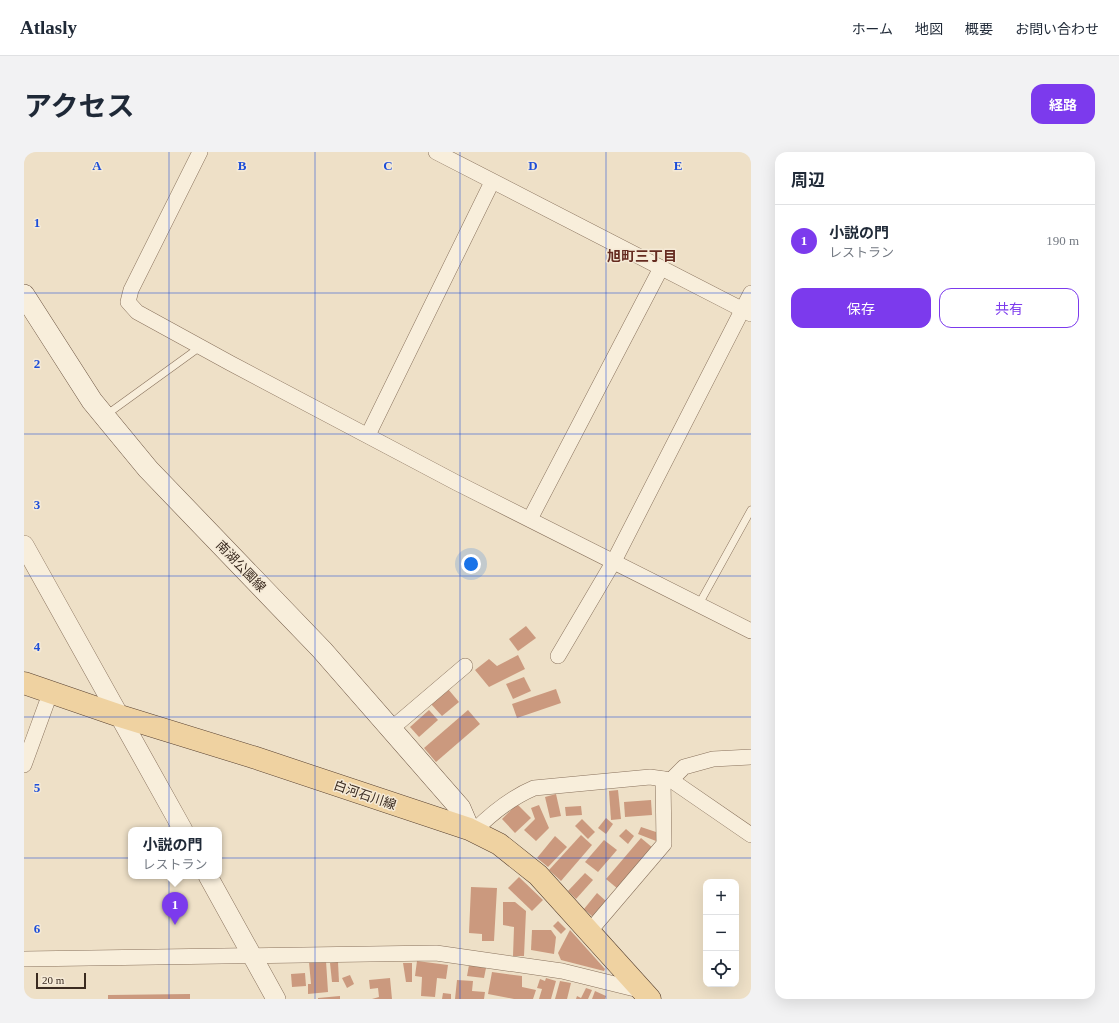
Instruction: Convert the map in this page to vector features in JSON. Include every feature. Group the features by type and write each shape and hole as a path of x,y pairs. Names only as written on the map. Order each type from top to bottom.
{"main road":[{"name":"南湖公園線","path":"24,295 92,401 148,469 322,650 460,808 471,830"},
{"name":"白河石川線","path":"24,683 51,691 120,716 253,757 413,812 471,830 499,844 538,875 647,995"}],"street":[{"path":"200,152 131,290 128,302 137,312 200,347 368,435 751,631"},
{"path":"436,152 492,182 747,311"},
{"path":"368,435 492,182"},
{"path":"530,519 661,268"},
{"path":"558,656 614,561 747,311 751,293"},
{"path":"24,545 181,827"},
{"path":"392,729 465,666"},
{"path":"24,765 51,691"},
{"path":"667,779 684,767 713,759 751,757"},
{"path":"471,830 520,794 534,788 650,777 667,779 751,836"},
{"path":"589,932 664,844 667,779"},
{"path":"210,879 276,999"},
{"path":"24,959 251,955 436,954 562,971 647,995"}],"lane":[{"path":"104,416 200,347"},
{"path":"699,604 751,510"}],"building":[{"path":"526,626 536,638 518,651 509,639"},
{"path":"518,655 525,669 489,687 475,670 489,659 497,666"},
{"path":"524,677 531,691 513,699 506,684"},
{"path":"448,689 459,702 442,716 431,704"},
{"path":"556,689 561,703 517,718 512,704"},
{"path":"429,710 438,720 419,737 410,727"},
{"path":"468,710 480,724 436,762 424,748"},
{"path":"618,790 621,819 611,820 609,791"},
{"path":"556,794 561,816 550,818 545,797"},
{"path":"651,800 652,815 625,817 624,802"},
{"path":"517,804 531,818 515,833 502,819"},
{"path":"539,805 549,828 536,841 524,830 535,819 531,808"},
{"path":"581,806 582,815 566,816 565,807"},
{"path":"606,818 613,824 606,834 598,828"},
{"path":"582,819 595,832 588,839 575,826"},
{"path":"641,827 659,833 656,841 638,834"},
{"path":"626,829 634,836 628,844 619,836"},
{"path":"581,835 592,845 561,881 549,870"},
{"path":"555,836 567,847 548,867 537,858"},
{"path":"641,838 653,848 618,889 606,879"},
{"path":"604,840 617,850 598,872 585,862"},
{"path":"585,873 593,880 576,899 568,891"},
{"path":"519,877 543,900 532,911 508,888"},
{"path":"471,887 497,888 494,941 482,941 482,934 469,933"},
{"path":"597,893 606,901 593,917 584,909"},
{"path":"503,902 515,902 526,911 524,956 513,956 514,927 503,925"},
{"path":"558,921 566,929 561,934 553,926"},
{"path":"532,930 551,930 556,937 554,954 531,950"},
{"path":"570,930 605,969 604,971 561,960 558,953"},
{"path":"326,961 328,992 308,994 308,984 311,984 309,962"},
{"path":"417,961 448,965 446,979 437,978 435,997 421,996 422,977 415,976"},
{"path":"338,962 339,982 332,982 330,963"},
{"path":"403,963 412,963 412,982 406,982"},
{"path":"469,965 486,968 484,978 467,976"},
{"path":"492,972 522,976 522,987 536,990 533,999 514,999 488,994"},
{"path":"305,973 306,986 292,987 291,974"},
{"path":"350,975 354,984 347,988 342,978"},
{"path":"390,978 392,999 372,999 379,997 378,988 370,989 369,980"},
{"path":"546,978 556,981 551,999 539,999 542,989 537,988 540,979 545,981"},
{"path":"457,980 473,981 472,991 485,992 484,999 455,999"},
{"path":"560,981 571,983 567,999 555,999"},
{"path":"586,988 592,990 588,999 576,999 577,996 581,998"},
{"path":"595,991 606,996 605,999 592,999"},
{"path":"443,993 451,994 451,999 442,999"},
{"path":"190,994 190,999 108,999 108,995"},
{"path":"340,996 340,999 318,999 318,998"}],"place":[{"name":"小説の門","path":"175,925"}],"district":[{"name":"旭町三丁目","path":"642,256"}]}
